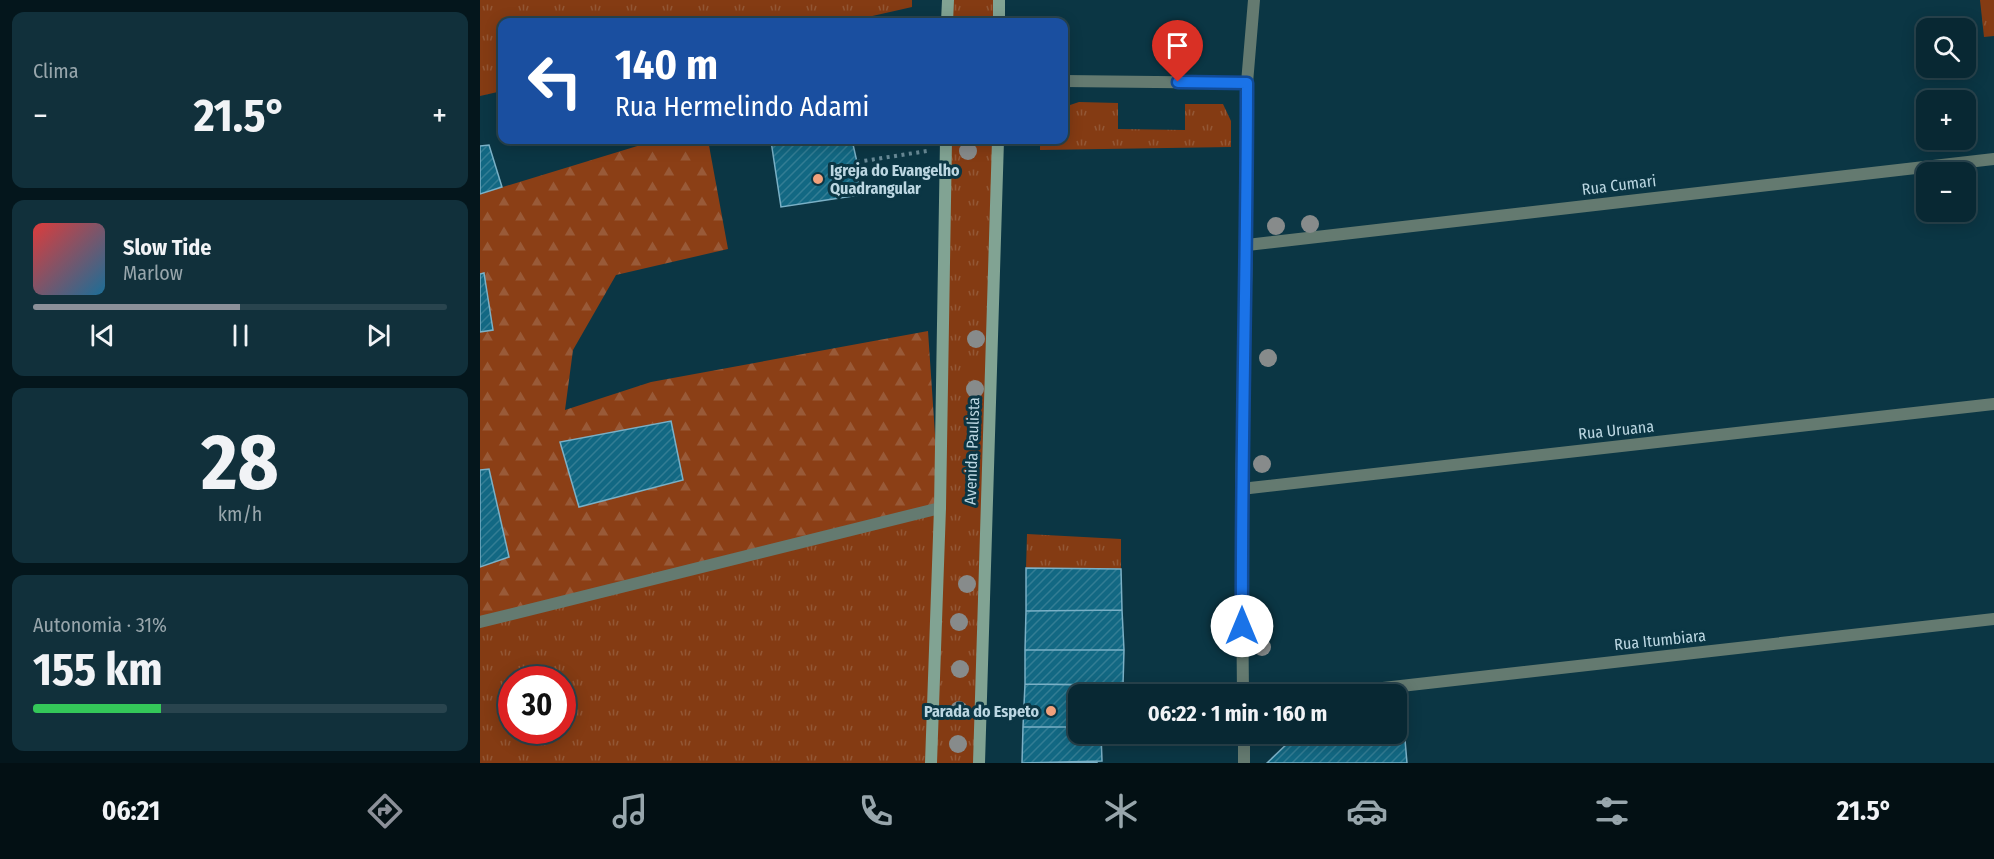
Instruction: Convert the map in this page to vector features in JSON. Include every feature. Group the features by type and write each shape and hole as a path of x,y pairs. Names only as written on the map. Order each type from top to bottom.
{"main road":[{"path":"948,0 948,18"},
{"path":"999,0 999,18"},
{"name":"Avenida Paulista","path":"931,763 940,508 946,144"},
{"name":"Avenida Paulista","path":"979,763 998,144"}],"street":[{"path":"1243,684 1241,489 1247,245 1247,83 1254,0"},
{"path":"1068,81 1247,83"},
{"name":"Rua Cumari","path":"1247,245 1994,159"},
{"name":"Rua Uruana","path":"1241,489 1994,404"},
{"path":"480,622 940,508"},
{"name":"Rua Itumbiara","path":"1407,685 1994,619"},
{"path":"1244,744 1244,763"}],"path":[{"path":"857,162 928,151"}],"green space":[{"path":"480,0 912,0 912,7 864,18 498,18 498,92 480,96"},
{"path":"948,0 999,0 999,18 947,18"},
{"path":"1980,0 1994,0 1994,36 1984,37"},
{"path":"1079,102 1118,103 1118,129 1185,130 1185,104 1223,104 1231,121 1231,147 1040,150 1040,144 1068,144 1068,106"},
{"path":"644,144 709,144 728,249 616,275 573,350 565,410 651,382 928,331 940,508 480,622 480,194"},
{"path":"946,144 998,144 979,763 480,763 480,626 940,508"},
{"path":"1027,534 1121,539 1121,569 1026,568"}],"building":[{"name":"Igreja do Evangelho Quadrangular","path":"771,144 853,144 857,162 859,195 781,207"},
{"path":"489,145 502,187 480,194 480,146"},
{"path":"484,273 493,330 480,332 480,274"},
{"path":"671,421 683,480 579,507 560,442"},
{"path":"489,469 509,557 480,567 480,470"},
{"path":"1026,568 1121,569 1122,610 1026,611"},
{"path":"1122,610 1124,650 1025,650 1026,611"},
{"path":"1025,650 1124,650 1123,684 1025,684"},
{"name":"Parada do Espeto","path":"1025,684 1068,685 1068,727 1023,727"},
{"path":"1023,727 1068,727 1068,744 1101,744 1102,761 1022,763"},
{"path":"1287,744 1405,744 1407,763 1267,763"},
{"path":"1097,762 1097,763 1022,763"}],"place":[{"name":"Igreja do Evangelho Quadrangular","path":"818,179"},
{"name":"Parada do Espeto","path":"1051,711"}],"route":[{"path":"1178,82 1247,83 1247,245 1241,489 1242,626"}]}
